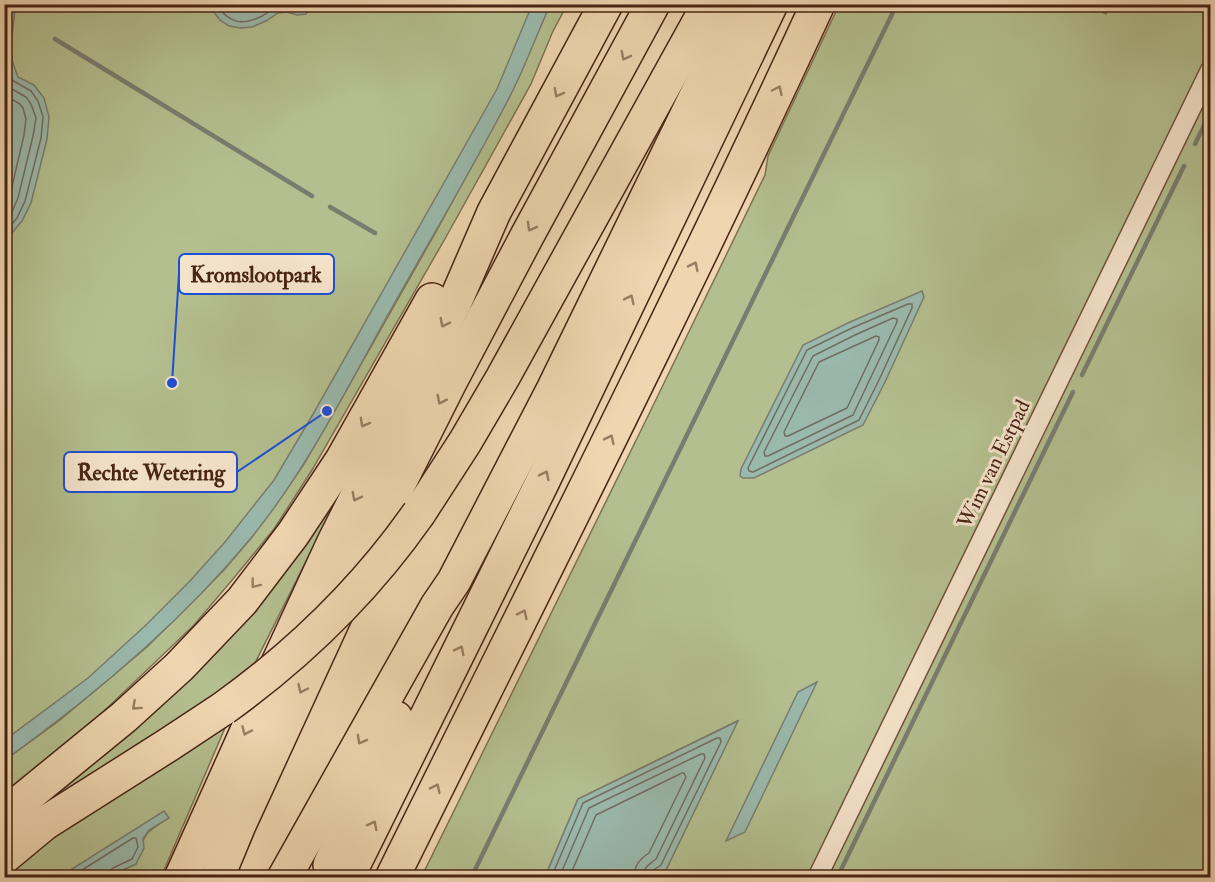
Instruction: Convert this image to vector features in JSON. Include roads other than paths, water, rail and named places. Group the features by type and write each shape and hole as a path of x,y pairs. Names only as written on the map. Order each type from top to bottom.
{"highway":[{"path":"181,878 334,542 455,302 494,212 606,4"},
{"path":"217,878 363,555 521,246 653,4"},
{"path":"4,857 45,823 224,708 310,638 369,577 419,513 465,442 709,4"},
{"path":"284,878 436,606 454,581 559,378 741,4"},
{"path":"347,878 537,494 771,4"},
{"path":"392,878 647,364 818,4"},
{"path":"4,815 124,717 179,667 242,601 293,534 342,460 437,291 494,212"},
{"path":"325,878 446,611 454,581"}],"street":[{"name":"Wim van Estpad","path":"817,878 1210,70"}],"water":[{"path":"4,5 15,5 11,52 18,77 34,85 44,98 49,117 47,139 31,203 22,221 5,243"},
{"path":"208,5 313,5 306,14 278,13 252,27 240,28 229,26 220,20"},
{"path":"532,5 550,5 514,89 339,404 271,513 224,570 135,657 5,760 5,740 88,678 146,625 225,542 274,480 497,89"},
{"path":"922,291 924,297 863,425 754,478 740,476 741,469 803,345"},
{"path":"817,682 745,832 726,841 798,692"},
{"path":"738,721 666,870 651,877 545,877 578,799"},
{"path":"164,811 169,818 149,830 143,839 144,848 136,864 116,873 115,877 77,877 72,869"}],"waterway":[{"path":"471,878 897,4"},
{"path":"55,39 312,196"},
{"path":"1195,144 1210,113"},
{"path":"1082,375 1184,166"},
{"path":"330,207 375,233"},
{"path":"837,878 1073,392"}],"place":[{"name":"Kromslootpark","path":"172,383"},
{"name":"Rechte Wetering","path":"327,411"}]}
